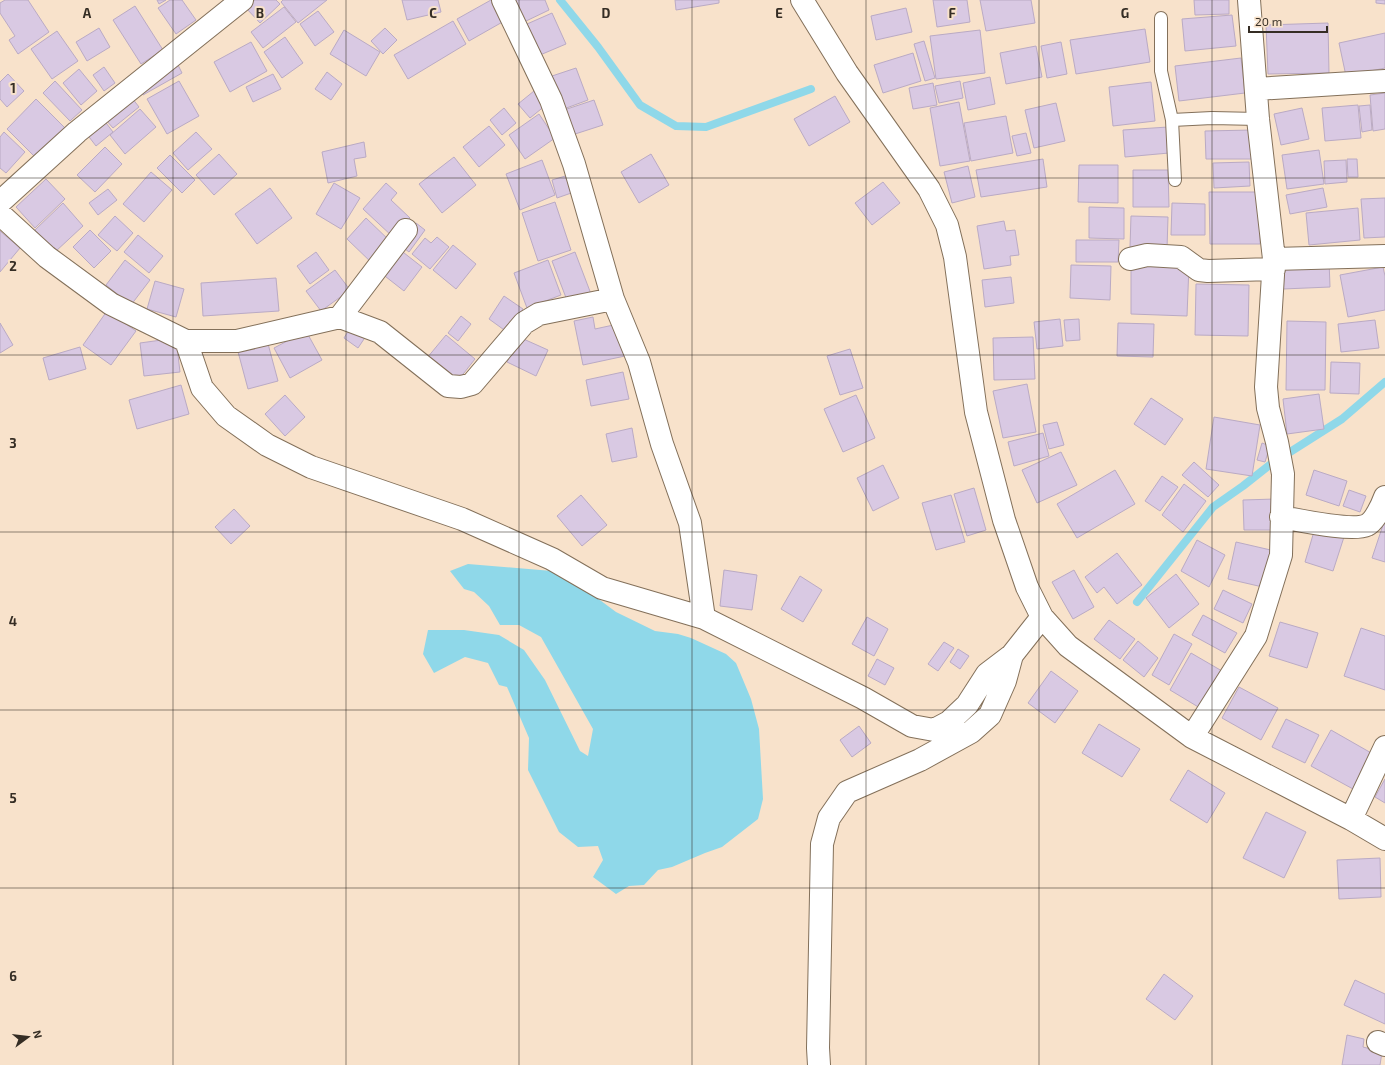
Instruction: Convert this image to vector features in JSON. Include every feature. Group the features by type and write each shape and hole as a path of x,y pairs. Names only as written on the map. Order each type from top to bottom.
{"street":[{"path":"0,202 76,132 242,0"},
{"path":"503,0 551,100 574,164 613,299 639,362 662,444 690,523 704,618"},
{"path":"802,0 847,73 929,189 947,225 955,257 976,412 1004,520 1027,587 1042,617 1068,646 1192,737 1351,819 1385,839"},
{"path":"1192,737 1256,636 1281,555 1283,474 1278,442 1268,408 1266,387 1274,264 1258,119 1249,0"},
{"path":"1256,89 1385,81"},
{"path":"0,214 47,257 111,304 186,341 237,341 340,317 380,332 448,386 461,387 472,384 524,324 539,314 613,299"},
{"path":"340,317 406,230"},
{"path":"1130,259 1147,255 1181,257 1199,270 1208,271 1274,264 1385,256"},
{"path":"186,341 202,388 226,416 267,445 311,468 462,519 552,559 602,588 704,618 863,698 912,726 934,730 949,722 967,705 987,674 1012,655 1042,617"},
{"path":"1282,517 1354,528 1368,525 1380,510 1385,497"},
{"path":"819,1065 818,1048 822,844 829,818 847,792 920,760 971,732 990,715 1005,680 1012,655"},
{"path":"1351,819 1385,747"}],"lane":[{"path":"1161,18 1161,71 1172,120 1175,180"},
{"path":"1172,120 1212,118 1258,119"}],"water":[{"path":"468,564 552,571 573,580 616,612 655,631 678,634 691,638 726,654 736,663 751,699 759,729 763,799 758,819 722,847 672,867 658,870 644,885 629,886 616,894 593,877 603,860 598,846 578,847 559,832 528,770 529,738 507,687 499,685 488,663 465,657 434,673 423,654 428,630 464,630 499,635 524,650 545,680 580,751 588,756 593,729 541,637 519,625 500,625 489,606 474,592 464,589 450,571"}],"building":[{"path":"5,0 28,0 49,32 18,54 9,40 15,36 0,13 0,3"},
{"path":"157,0 166,0 159,4"},
{"path":"170,0 182,0 196,20 176,34 158,8"},
{"path":"255,0 276,0 280,4 260,23 246,8"},
{"path":"283,0 327,0 298,23 281,2"},
{"path":"402,0 438,0 441,12 407,20"},
{"path":"491,0 495,0 506,20 469,41 457,19"},
{"path":"514,0 545,0 549,10 524,22"},
{"path":"675,0 719,0 719,3 676,10"},
{"path":"933,0 967,0 970,22 937,27"},
{"path":"980,0 1031,0 1035,23 986,31"},
{"path":"1194,0 1229,0 1229,14 1195,15"},
{"path":"1376,0 1385,0 1385,4 1376,3"},
{"path":"135,6 163,50 141,64 113,20"},
{"path":"284,7 296,22 263,48 251,32"},
{"path":"906,8 912,32 876,40 871,16"},
{"path":"318,11 334,32 315,46 300,24"},
{"path":"552,13 566,44 540,55 527,24"},
{"path":"1232,15 1236,46 1185,51 1182,19"},
{"path":"453,21 466,44 408,79 394,55"},
{"path":"1328,23 1329,73 1268,74 1266,25"},
{"path":"99,28 110,47 87,61 76,42"},
{"path":"385,28 397,40 383,54 371,41"},
{"path":"1145,29 1150,62 1076,74 1070,40"},
{"path":"344,30 380,52 366,76 330,54"},
{"path":"980,30 985,73 936,79 930,36"},
{"path":"57,31 78,61 52,79 31,49"},
{"path":"1385,33 1385,68 1346,76 1339,43"},
{"path":"285,37 303,63 282,78 264,52"},
{"path":"924,41 935,78 925,81 914,44"},
{"path":"251,42 267,71 230,92 214,62"},
{"path":"1061,42 1067,74 1047,78 1041,46"},
{"path":"1036,46 1042,77 1006,84 1000,53"},
{"path":"913,53 921,81 883,93 874,65"},
{"path":"1241,58 1245,93 1179,101 1175,66"},
{"path":"177,63 182,73 143,95 137,86"},
{"path":"104,67 115,83 104,91 93,75"},
{"path":"576,68 588,100 561,110 549,77"},
{"path":"79,69 97,91 81,105 63,83"},
{"path":"327,72 342,84 331,100 315,89"},
{"path":"8,74 24,91 7,107 0,99 0,82"},
{"path":"273,74 281,89 253,102 246,87"},
{"path":"990,77 995,104 968,110 963,83"},
{"path":"55,81 82,110 70,121 43,93"},
{"path":"179,81 199,116 167,134 147,99"},
{"path":"960,81 963,98 939,103 935,86"},
{"path":"1151,82 1155,121 1113,126 1109,87"},
{"path":"933,83 937,105 913,109 909,88"},
{"path":"534,91 546,105 530,118 518,104"},
{"path":"1385,93 1385,129 1373,131 1370,95"},
{"path":"835,96 850,122 809,146 794,119"},
{"path":"132,98 139,107 113,128 106,120"},
{"path":"36,99 65,128 35,157 7,129"},
{"path":"594,100 603,125 572,135 564,110"},
{"path":"959,102 970,161 940,166 930,108"},
{"path":"1056,103 1065,141 1034,148 1025,110"},
{"path":"1358,105 1361,138 1325,141 1322,108"},
{"path":"1370,105 1372,130 1362,132 1359,106"},
{"path":"504,108 516,123 502,135 490,120"},
{"path":"1302,108 1309,139 1281,145 1274,114"},
{"path":"140,109 156,127 125,154 110,135"},
{"path":"539,114 555,138 525,159 509,135"},
{"path":"1006,116 1013,153 971,161 964,123"},
{"path":"103,119 113,132 96,146 86,133"},
{"path":"489,126 505,145 479,167 463,147"},
{"path":"1168,127 1169,153 1125,157 1123,130"},
{"path":"1252,130 1253,159 1206,159 1205,131"},
{"path":"4,132 25,152 6,173 0,168 0,137"},
{"path":"196,132 212,149 188,170 173,153"},
{"path":"1026,133 1031,153 1017,156 1012,136"},
{"path":"364,142 366,157 354,159 357,176 328,183 322,152"},
{"path":"105,147 122,164 95,192 77,175"},
{"path":"1319,150 1324,184 1287,189 1282,155"},
{"path":"219,154 237,174 214,195 196,175"},
{"path":"651,154 669,185 639,203 621,172"},
{"path":"170,155 195,180 182,193 157,168"},
{"path":"454,157 476,185 442,213 419,184"},
{"path":"1043,159 1047,187 981,197 976,170"},
{"path":"1347,159 1357,159 1358,177 1348,177"},
{"path":"542,160 555,195 520,210 506,174"},
{"path":"1346,160 1347,182 1325,184 1324,161"},
{"path":"1249,162 1250,186 1214,188 1213,163"},
{"path":"1079,165 1118,165 1118,203 1078,202"},
{"path":"968,166 975,197 952,203 944,172"},
{"path":"1133,170 1168,170 1169,207 1133,207"},
{"path":"151,172 172,190 144,222 123,204"},
{"path":"572,174 577,191 557,198 552,180"},
{"path":"46,179 65,199 35,228 16,207"},
{"path":"883,182 900,203 872,225 855,203"},
{"path":"334,183 360,198 341,229 316,214"},
{"path":"386,183 397,193 391,200 410,218 393,237 363,209"},
{"path":"270,188 292,218 257,244 235,214"},
{"path":"1323,188 1327,207 1290,214 1286,195"},
{"path":"108,189 117,200 98,215 89,203"},
{"path":"1209,192 1260,192 1260,244 1210,244"},
{"path":"1385,198 1385,237 1364,238 1361,199"},
{"path":"555,202 571,250 538,261 522,213"},
{"path":"63,203 83,226 55,252 35,230"},
{"path":"1172,203 1205,204 1205,235 1171,235"},
{"path":"1089,207 1124,208 1124,239 1089,238"},
{"path":"1358,208 1360,240 1309,245 1306,213"},
{"path":"115,216 133,233 117,251 98,235"},
{"path":"1131,216 1168,217 1167,249 1130,247"},
{"path":"366,218 392,243 373,264 347,239"},
{"path":"1004,221 1006,231 1015,230 1019,255 1010,256 1011,265 984,269 977,226"},
{"path":"416,223 425,230 409,252 400,245"},
{"path":"90,230 111,251 94,268 73,247"},
{"path":"0,231 20,248 0,272"},
{"path":"138,235 163,256 149,273 124,252"},
{"path":"437,237 449,247 430,269 412,254 425,238 431,243"},
{"path":"1076,240 1119,240 1118,262 1076,262"},
{"path":"453,245 476,264 456,289 433,270"},
{"path":"399,249 422,267 404,291 381,273"},
{"path":"316,252 329,270 310,284 297,266"},
{"path":"575,252 591,294 568,303 552,261"},
{"path":"125,260 150,280 131,305 106,285"},
{"path":"548,260 561,295 527,308 514,273"},
{"path":"1329,260 1330,287 1283,289 1282,261"},
{"path":"1131,264 1189,265 1187,316 1131,314"},
{"path":"1071,265 1111,266 1110,300 1070,298"},
{"path":"1383,267 1385,276 1385,310 1348,317 1340,275"},
{"path":"335,270 350,290 321,311 306,291"},
{"path":"1011,277 1014,303 985,307 982,280"},
{"path":"276,278 279,311 203,316 201,283"},
{"path":"155,281 184,289 176,317 147,309"},
{"path":"1196,284 1249,285 1248,336 1195,335"},
{"path":"504,296 523,309 507,332 489,319"},
{"path":"107,311 136,331 111,365 83,345"},
{"path":"461,316 471,324 458,341 448,333"},
{"path":"593,317 595,329 618,324 625,356 583,365 574,321"},
{"path":"1060,319 1063,346 1037,349 1034,322"},
{"path":"1079,319 1080,340 1066,341 1064,320"},
{"path":"1375,320 1379,348 1341,352 1338,324"},
{"path":"1287,321 1326,322 1325,390 1286,390"},
{"path":"0,323 13,345 0,353"},
{"path":"353,323 368,333 358,348 344,338"},
{"path":"1118,323 1154,324 1153,357 1117,356"},
{"path":"306,331 322,360 290,378 274,348"},
{"path":"446,335 475,359 456,383 427,358"},
{"path":"519,337 548,350 536,376 507,362"},
{"path":"1033,337 1035,379 994,380 993,338"},
{"path":"176,338 180,372 144,376 140,343"},
{"path":"267,340 278,381 248,389 237,348"},
{"path":"80,347 86,369 49,380 43,358"},
{"path":"850,349 863,388 840,395 827,356"},
{"path":"1331,362 1360,363 1359,394 1330,393"},
{"path":"623,372 629,399 591,406 586,380"},
{"path":"1027,384 1036,432 1003,438 993,391"},
{"path":"181,385 189,414 137,429 129,400"},
{"path":"1319,394 1324,429 1287,434 1283,399"},
{"path":"285,395 305,417 285,436 265,414"},
{"path":"856,395 875,438 843,452 824,409"},
{"path":"1151,398 1183,419 1165,445 1134,424"},
{"path":"1214,417 1260,425 1252,476 1206,469"},
{"path":"1057,422 1064,445 1049,449 1043,425"},
{"path":"632,428 637,457 612,462 606,434"},
{"path":"1043,433 1049,456 1014,466 1008,442"},
{"path":"1262,443 1270,446 1265,462 1257,460"},
{"path":"1061,452 1077,485 1037,503 1022,470"},
{"path":"1194,462 1219,485 1208,497 1182,475"},
{"path":"883,465 899,498 873,511 857,478"},
{"path":"1115,470 1135,504 1077,538 1057,504"},
{"path":"1314,470 1347,481 1339,506 1306,495"},
{"path":"1162,476 1178,487 1160,511 1145,501"},
{"path":"1184,484 1206,501 1183,532 1162,515"},
{"path":"974,488 986,530 967,536 954,494"},
{"path":"1349,490 1366,496 1360,512 1343,506"},
{"path":"581,495 607,525 582,546 557,516"},
{"path":"951,495 965,542 936,550 922,503"},
{"path":"1275,499 1275,530 1244,530 1243,500"},
{"path":"234,509 250,526 231,544 215,527"},
{"path":"1384,522 1385,523 1385,562 1372,558"},
{"path":"1315,528 1344,537 1333,571 1305,562"},
{"path":"1197,540 1225,555 1209,587 1181,571"},
{"path":"1236,542 1275,551 1267,588 1228,579"},
{"path":"1117,553 1142,585 1117,604 1104,587 1097,593 1085,577"},
{"path":"724,570 757,575 752,610 720,606"},
{"path":"1074,570 1094,607 1073,619 1052,582"},
{"path":"1176,574 1199,604 1169,628 1146,598"},
{"path":"800,576 822,590 803,622 781,609"},
{"path":"1223,590 1252,604 1243,623 1214,609"},
{"path":"1203,615 1237,633 1225,653 1192,635"},
{"path":"867,617 888,629 874,656 852,644"},
{"path":"1109,620 1135,639 1120,659 1094,639"},
{"path":"1280,622 1318,633 1307,668 1269,656"},
{"path":"1361,628 1385,636 1385,690 1344,676"},
{"path":"1174,634 1192,644 1169,685 1152,675"},
{"path":"1138,641 1158,658 1144,677 1123,660"},
{"path":"944,642 954,648 938,671 928,664"},
{"path":"958,649 969,656 960,669 950,662"},
{"path":"1191,653 1222,671 1200,708 1170,690"},
{"path":"877,659 894,668 885,685 868,676"},
{"path":"1051,671 1078,691 1055,723 1028,703"},
{"path":"1239,687 1278,708 1261,740 1222,718"},
{"path":"1286,719 1319,735 1305,763 1272,747"},
{"path":"1099,724 1140,749 1122,777 1082,753"},
{"path":"859,726 871,743 852,757 840,740"},
{"path":"1331,730 1373,754 1353,789 1311,766"},
{"path":"1188,770 1225,793 1207,823 1170,800"},
{"path":"1385,779 1385,803 1375,797"},
{"path":"1266,812 1306,832 1284,878 1243,858"},
{"path":"1380,858 1381,897 1339,899 1337,860"},
{"path":"1164,974 1193,996 1175,1020 1146,999"},
{"path":"1355,980 1385,994 1385,1024 1344,1005"},
{"path":"1347,1035 1364,1039 1363,1047 1382,1052 1380,1065 1342,1065"}],"waterway":[{"path":"560,0 598,47 640,105 676,126 706,127 811,89"},
{"path":"1137,602 1213,507 1271,464 1342,419 1385,382"}]}
